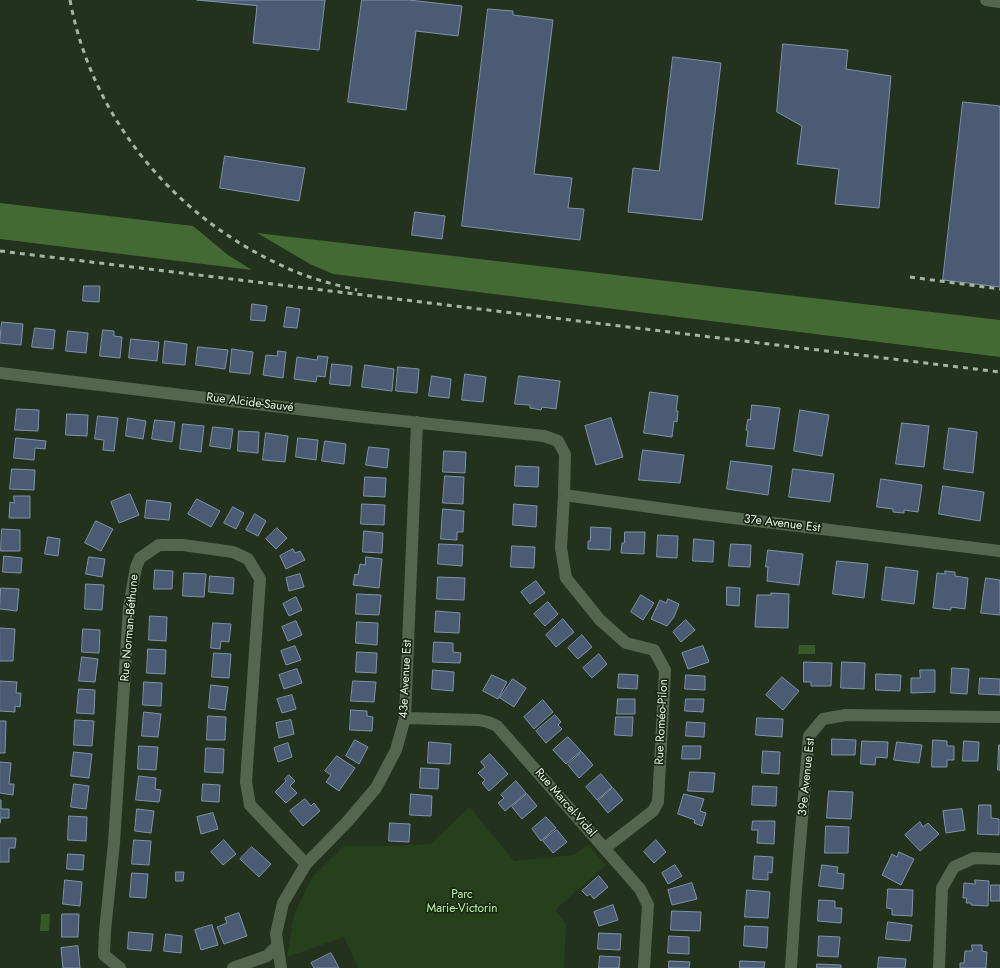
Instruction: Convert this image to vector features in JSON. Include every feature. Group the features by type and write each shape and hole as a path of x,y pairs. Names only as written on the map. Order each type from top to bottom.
{"street":[{"path":"986,0 1000,2"},
{"name":"Rue Alcide-Sauvé","path":"0,373 500,432"},
{"name":"43e Avenue Est","path":"281,968 276,934 283,903 306,864 347,822 376,788 396,750 405,718 417,422"},
{"name":"Rue Roméo-Pilon","path":"500,432 544,436 558,441 565,454 561,548 566,578 600,620 626,643 654,650 665,670 658,802 653,810 605,848"},
{"name":"37e Avenue Est","path":"564,495 701,514 1000,551"},
{"name":"Rue Norman-Béthune","path":"120,968 104,955 114,844 129,607 136,566 140,558 159,545 183,545 233,552 248,559 260,579 246,782 250,805 306,864"},
{"name":"39e Avenue Est","path":"791,968 809,736 823,719 846,715 1000,717"},
{"name":"Rue Marcel-Vidal","path":"405,718 479,720 497,726 640,889 648,905 644,968"},
{"path":"939,968 942,888 954,867 974,858 1000,859"},
{"path":"233,968 267,956 277,946"}],"green space":[{"name":"Parc Marie-Victorin","path":"469,807 514,861 574,855 588,845 606,865 555,910 566,923 564,968 358,968 344,937 287,957 294,915 312,877 344,846 431,844"}],"shaded area":[{"path":"0,203 193,226 228,255 252,270 0,239"},
{"path":"257,233 1000,320 1000,357 333,274 310,264"},
{"path":"799,645 815,645 815,654 798,654"},
{"path":"41,914 50,914 49,931 40,931"}],"building":[{"path":"197,0 325,0 319,50 253,43 257,6"},
{"path":"362,0 409,0 462,6 458,36 416,31 406,110 348,102"},
{"path":"488,9 513,11 513,15 553,20 534,174 572,178 568,208 584,209 580,240 462,226"},
{"path":"783,44 848,50 846,69 891,76 879,208 835,204 839,169 797,164 802,126 777,112"},
{"path":"673,57 721,63 702,220 628,212 633,168 659,171"},
{"path":"963,102 1000,106 1000,287 943,280"},
{"path":"225,156 305,168 299,201 220,188"},
{"path":"415,212 445,216 442,239 412,235"},
{"path":"84,286 100,286 99,302 83,301"},
{"path":"252,304 267,306 265,321 251,320"},
{"path":"287,307 300,309 297,328 284,327"},
{"path":"2,322 23,324 21,345 0,343"},
{"path":"35,328 55,330 53,349 32,347"},
{"path":"103,330 114,331 114,336 122,337 120,358 100,356"},
{"path":"68,331 88,333 86,353 66,351"},
{"path":"131,339 159,342 157,361 129,358"},
{"path":"165,341 187,344 185,365 163,363"},
{"path":"198,347 228,350 225,369 196,365"},
{"path":"232,349 253,352 250,374 230,372"},
{"path":"278,351 286,352 283,378 263,375 266,355 277,356"},
{"path":"318,356 328,357 325,377 317,376 316,382 294,379 297,357 317,360"},
{"path":"332,364 352,366 350,386 330,384"},
{"path":"365,365 394,369 392,391 362,387"},
{"path":"398,367 419,369 417,393 396,391"},
{"path":"465,374 486,377 483,402 462,400"},
{"path":"432,376 451,379 449,398 429,396"},
{"path":"519,376 560,381 556,409 542,407 541,410 530,408 530,405 515,404"},
{"path":"650,392 678,396 676,411 678,411 677,422 674,421 672,437 644,433"},
{"path":"752,405 780,408 774,449 746,446 748,431 746,430 748,419 750,420"},
{"path":"17,409 39,410 38,431 15,430"},
{"path":"800,410 829,415 822,456 794,451"},
{"path":"67,414 88,415 87,436 66,435"},
{"path":"98,416 118,418 114,451 103,450 104,440 95,439"},
{"path":"128,418 146,421 143,439 126,436"},
{"path":"611,418 623,457 596,465 585,426"},
{"path":"155,420 175,422 172,442 152,439"},
{"path":"902,423 929,426 924,467 896,464"},
{"path":"183,424 204,426 201,452 180,449"},
{"path":"213,427 233,429 230,449 210,446"},
{"path":"949,428 977,432 973,473 944,469"},
{"path":"239,431 259,432 258,453 238,451"},
{"path":"266,433 288,436 285,462 263,460"},
{"path":"16,438 46,441 45,449 35,448 34,460 14,458"},
{"path":"298,438 318,440 316,460 296,457"},
{"path":"325,441 346,444 344,464 322,461"},
{"path":"369,447 389,449 387,468 366,465"},
{"path":"643,450 684,455 680,483 639,480"},
{"path":"444,451 466,452 465,473 443,472"},
{"path":"731,461 772,466 768,495 727,489"},
{"path":"516,466 539,467 538,487 515,486"},
{"path":"12,469 35,470 34,490 10,489"},
{"path":"793,469 834,474 830,502 789,497"},
{"path":"445,476 464,477 463,504 443,503"},
{"path":"365,477 386,478 385,497 364,496"},
{"path":"881,479 922,485 918,512 904,510 904,513 893,512 893,509 877,507"},
{"path":"943,486 984,492 980,521 939,514"},
{"path":"130,494 139,515 119,523 111,502"},
{"path":"14,496 30,496 30,518 9,518 10,502 14,503"},
{"path":"197,499 220,511 211,527 188,514"},
{"path":"147,500 171,503 169,520 145,518"},
{"path":"362,504 385,505 384,525 361,524"},
{"path":"514,504 537,506 536,527 513,525"},
{"path":"233,507 244,513 236,529 224,523"},
{"path":"443,509 464,511 463,532 457,532 457,540 441,539"},
{"path":"255,514 266,521 258,536 246,530"},
{"path":"96,521 113,529 101,551 85,543"},
{"path":"591,527 611,528 610,550 588,549"},
{"path":"277,528 287,538 276,549 266,539"},
{"path":"2,529 20,530 20,551 1,551"},
{"path":"364,531 383,533 382,553 363,552"},
{"path":"625,532 645,532 644,554 621,553"},
{"path":"658,535 678,536 677,558 657,557"},
{"path":"48,537 60,539 58,556 45,554"},
{"path":"694,539 714,541 713,562 693,561"},
{"path":"439,544 463,545 462,566 438,564"},
{"path":"731,544 751,545 750,567 729,566"},
{"path":"512,546 535,547 534,568 511,567"},
{"path":"293,549 295,553 300,551 305,560 286,569 280,556"},
{"path":"768,550 803,554 799,585 767,581 768,567 766,567"},
{"path":"4,556 22,558 21,573 3,572"},
{"path":"89,557 105,559 102,577 86,574"},
{"path":"366,557 382,559 379,588 353,585 355,574 358,575 360,564 365,565"},
{"path":"837,561 868,564 864,598 833,594"},
{"path":"886,567 918,571 914,604 882,600"},
{"path":"155,570 173,571 172,589 154,589"},
{"path":"945,571 955,572 955,576 968,578 965,609 951,607 951,610 933,608 937,573 945,574"},
{"path":"184,573 206,574 204,597 183,596"},
{"path":"300,574 304,587 289,591 286,578"},
{"path":"210,576 234,578 233,594 209,592"},
{"path":"438,577 465,578 464,600 437,599"},
{"path":"986,578 1000,580 1000,615 981,613"},
{"path":"536,581 545,593 530,604 521,592"},
{"path":"86,584 104,585 102,610 85,609"},
{"path":"727,587 740,588 739,606 727,605"},
{"path":"1,588 19,589 17,611 0,609"},
{"path":"771,593 789,594 788,628 755,627 757,595 771,595"},
{"path":"357,594 381,595 379,615 356,614"},
{"path":"641,595 654,603 643,620 631,612"},
{"path":"296,597 302,610 289,616 283,604"},
{"path":"668,599 679,604 674,617 667,626 651,619 660,600 666,603"},
{"path":"548,602 558,614 545,626 534,614"},
{"path":"436,611 460,613 459,633 435,632"},
{"path":"150,616 167,617 166,641 149,640"},
{"path":"563,619 574,632 556,647 546,635"},
{"path":"686,620 695,630 681,642 673,632"},
{"path":"296,621 302,635 288,641 282,627"},
{"path":"357,622 378,623 377,645 356,643"},
{"path":"213,623 231,624 229,642 221,641 220,649 211,648"},
{"path":"0,628 15,629 13,661 0,661"},
{"path":"83,629 100,630 99,653 82,652"},
{"path":"582,635 592,647 578,659 568,648"},
{"path":"434,642 453,643 453,652 461,653 460,663 433,662"},
{"path":"295,646 301,660 286,665 281,651"},
{"path":"703,646 709,662 688,669 682,653"},
{"path":"148,649 166,650 165,674 147,673"},
{"path":"357,652 377,653 376,673 356,672"},
{"path":"214,653 231,654 229,678 212,677"},
{"path":"599,654 607,664 592,678 583,668"},
{"path":"82,657 98,659 95,682 79,681"},
{"path":"804,662 832,663 831,686 811,686 811,682 804,682"},
{"path":"842,662 865,663 864,689 841,688"},
{"path":"952,668 969,669 967,694 951,693"},
{"path":"297,669 302,683 284,689 279,675"},
{"path":"433,670 454,672 453,691 432,689"},
{"path":"920,670 935,670 935,692 911,693 911,678 920,678"},
{"path":"619,674 638,675 637,689 618,688"},
{"path":"876,674 901,675 900,691 876,690"},
{"path":"492,675 507,682 498,699 483,691"},
{"path":"686,675 705,676 705,690 685,689"},
{"path":"782,677 799,691 783,710 766,695"},
{"path":"980,678 1000,679 1000,695 979,694"},
{"path":"513,679 526,688 514,707 500,698"},
{"path":"0,681 17,682 16,693 21,693 20,707 15,706 15,712 0,711"},
{"path":"353,681 376,682 374,702 351,701"},
{"path":"144,682 162,683 161,706 143,705"},
{"path":"211,685 228,687 225,710 209,708"},
{"path":"79,689 95,690 94,714 77,713"},
{"path":"292,695 296,709 282,713 277,699"},
{"path":"618,699 635,699 635,714 617,714"},
{"path":"686,699 704,699 703,712 685,711"},
{"path":"543,700 553,712 534,729 524,717"},
{"path":"351,710 367,711 367,716 373,717 372,731 350,730"},
{"path":"144,712 161,714 158,737 142,736"},
{"path":"555,715 561,722 558,725 562,729 546,743 536,731"},
{"path":"208,716 226,717 225,740 207,740"},
{"path":"616,717 633,717 632,736 615,735"},
{"path":"757,718 783,719 782,737 756,735"},
{"path":"75,720 94,721 92,746 74,745"},
{"path":"291,720 294,734 279,738 276,723"},
{"path":"0,721 6,721 5,753 0,753"},
{"path":"687,722 705,723 704,737 686,736"},
{"path":"568,737 581,751 566,764 553,750"},
{"path":"832,739 856,740 855,755 832,755"},
{"path":"355,740 368,747 359,764 346,756"},
{"path":"933,740 947,741 947,746 954,746 954,760 947,760 947,767 932,767"},
{"path":"862,741 888,742 887,758 876,757 875,765 861,764"},
{"path":"964,741 979,742 978,761 963,761"},
{"path":"429,742 451,744 450,764 428,763"},
{"path":"897,742 922,745 919,763 894,760"},
{"path":"288,743 292,757 278,762 274,748"},
{"path":"999,745 1000,770 998,770"},
{"path":"139,746 158,747 156,770 138,769"},
{"path":"683,746 701,746 700,759 682,759"},
{"path":"206,748 224,749 223,773 205,772"},
{"path":"763,751 780,752 779,774 762,773"},
{"path":"74,752 92,754 89,778 71,776"},
{"path":"582,752 593,765 579,778 568,765"},
{"path":"490,754 508,774 489,791 482,783 485,780 478,773 485,767 481,762"},
{"path":"337,756 355,768 339,791 326,782 331,775 325,771"},
{"path":"0,762 11,763 9,784 14,784 13,795 0,793"},
{"path":"421,768 439,769 438,789 420,788"},
{"path":"690,772 715,773 713,792 688,791"},
{"path":"601,774 612,787 597,800 586,787"},
{"path":"289,775 295,781 290,786 297,793 286,803 275,792 286,781 285,779"},
{"path":"139,776 156,778 155,789 161,790 159,802 136,800"},
{"path":"516,781 526,793 505,811 498,803 504,798 501,795"},
{"path":"74,784 89,786 86,809 71,807"},
{"path":"203,784 220,785 219,802 202,801"},
{"path":"753,786 777,787 776,806 752,805"},
{"path":"613,788 623,800 608,813 598,801"},
{"path":"829,791 853,792 851,819 827,818"},
{"path":"411,794 432,796 431,816 410,815"},
{"path":"527,794 537,806 522,819 512,807"},
{"path":"684,794 704,799 700,811 706,813 702,826 694,823 695,820 678,814"},
{"path":"305,799 311,806 314,803 320,811 303,826 290,811"},
{"path":"0,800 1,809 9,809 9,818 1,818 0,823"},
{"path":"979,805 991,805 991,818 999,819 999,835 978,834"},
{"path":"137,809 154,811 151,833 135,831"},
{"path":"962,809 965,830 946,833 943,811"},
{"path":"213,813 218,829 201,834 197,817"},
{"path":"69,816 87,817 86,841 68,840"},
{"path":"546,817 556,828 541,841 532,829"},
{"path":"753,821 775,821 774,844 757,843 758,830 752,830"},
{"path":"920,822 923,827 928,823 939,834 920,851 905,835"},
{"path":"390,823 410,824 409,842 389,841"},
{"path":"826,826 849,827 848,853 825,853"},
{"path":"557,830 567,842 553,853 543,841"},
{"path":"0,838 16,838 15,848 9,848 9,862 0,862"},
{"path":"134,840 151,841 149,865 132,864"},
{"path":"224,840 236,854 223,865 211,852"},
{"path":"656,840 666,852 654,863 644,852"},
{"path":"252,847 271,864 259,877 240,859"},
{"path":"899,852 914,859 901,885 882,875 892,854 897,857"},
{"path":"68,854 84,855 83,870 67,869"},
{"path":"755,856 773,857 772,873 768,872 768,880 753,879"},
{"path":"675,865 682,876 668,884 662,873"},
{"path":"822,865 838,867 837,873 844,874 843,889 819,886"},
{"path":"176,872 184,872 183,881 176,881"},
{"path":"132,873 148,874 146,898 130,897"},
{"path":"599,876 608,887 594,899 590,894 587,896 582,891"},
{"path":"65,880 82,882 80,906 63,904"},
{"path":"975,880 989,881 988,906 971,905 971,903 966,903 967,898 963,898 964,883 975,884"},
{"path":"692,883 697,899 672,905 668,890"},
{"path":"991,885 1000,885 1000,901 991,901"},
{"path":"888,889 913,890 912,916 892,915 892,909 887,908"},
{"path":"747,890 770,892 768,918 745,917"},
{"path":"819,900 835,901 835,908 842,908 841,923 818,921"},
{"path":"613,905 618,920 599,926 594,912"},
{"path":"672,911 701,912 700,931 671,930"},
{"path":"239,913 247,936 224,944 217,927 227,923 225,918"},
{"path":"62,914 79,914 78,937 62,937"},
{"path":"888,922 912,925 910,941 886,939"},
{"path":"212,925 218,945 201,950 195,930"},
{"path":"745,926 768,927 767,948 744,946"},
{"path":"129,932 153,934 151,951 128,949"},
{"path":"599,933 621,934 620,950 598,949"},
{"path":"166,934 182,936 181,953 164,951"},
{"path":"669,936 689,937 689,954 668,953"},
{"path":"819,936 840,937 838,957 818,956"},
{"path":"972,945 982,945 982,951 987,952 986,968 960,968 960,963 964,963 965,951 972,951"},
{"path":"78,946 80,968 63,968 61,948"},
{"path":"331,953 339,968 314,968 311,963"},
{"path":"600,956 620,957 619,968 599,968"},
{"path":"879,957 906,959 905,968 878,968"},
{"path":"669,961 690,962 689,968 669,968"},
{"path":"740,961 765,962 764,968 740,968"},
{"path":"817,964 841,965 841,968 817,968"}],"railway":[{"path":"70,0 81,44 97,85 119,124 144,160 174,192 208,221 245,246 285,267 302,274 357,290"},
{"path":"0,251 1000,372"},
{"path":"910,277 1000,289"}]}
